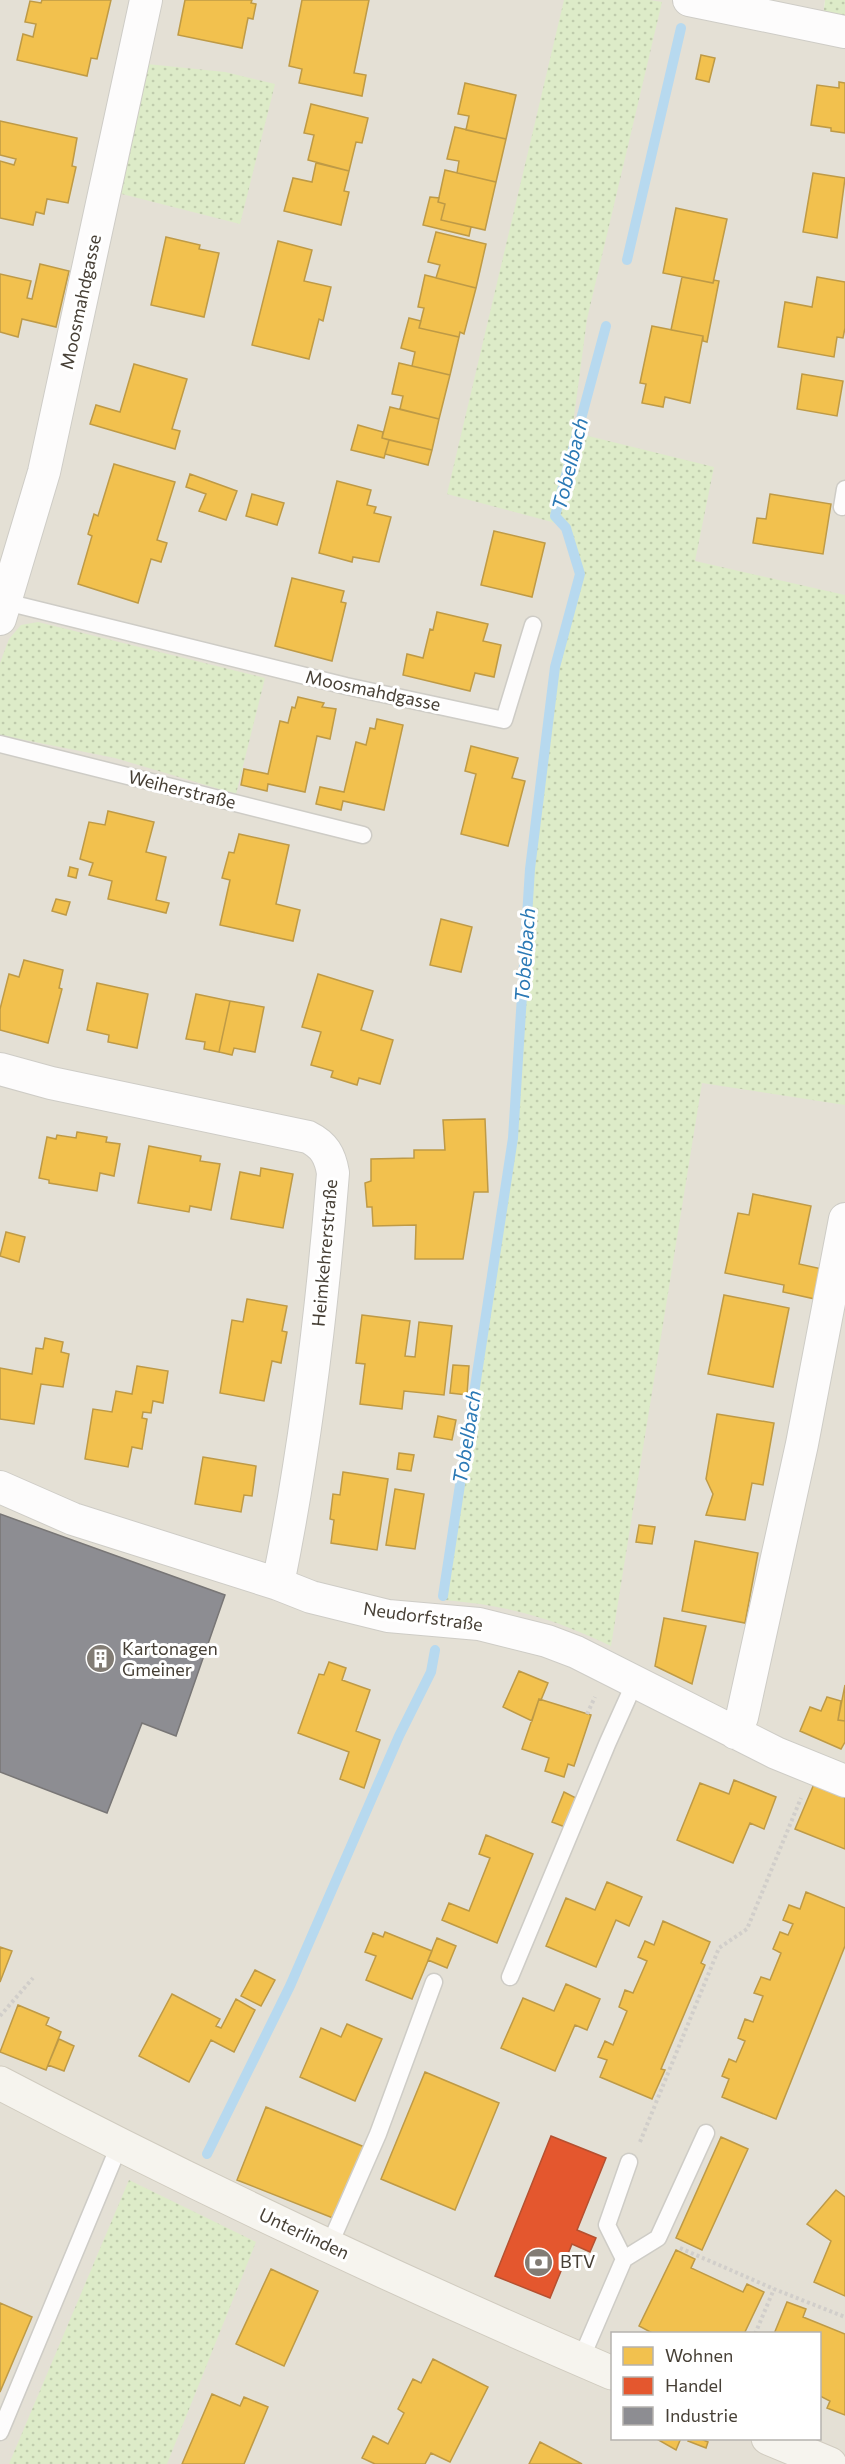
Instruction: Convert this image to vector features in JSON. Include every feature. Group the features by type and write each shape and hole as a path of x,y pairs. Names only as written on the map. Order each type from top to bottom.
{"main road":[{"name":"Unterlinden","path":"0,2084 119,2146 329,2246 611,2373"},
{"path":"770,2440 830,2464"}],"street":[{"name":"Moosmahdgasse","path":"3,611 44,472 146,0"},
{"path":"689,0 726,3 845,32"},
{"name":"Heimkehrerstraße","path":"0,1069 51,1083 308,1137 320,1143 330,1157 333,1173 312,1388 294,1503 278,1584"},
{"path":"735,1733 742,1717 802,1444 845,1219"},
{"name":"Neudorfstraße","path":"0,1487 73,1519 278,1584 311,1597 388,1616 479,1624 513,1632 576,1653 735,1733 845,1781"}],"lane":[{"path":"842,507 845,489"},
{"name":"Moosmahdgasse","path":"3,611 504,720 532,625"},
{"name":"Weiherstraße","path":"0,744 363,835"},
{"path":"510,1977 635,1682"},
{"path":"329,2246 378,2134 434,1982"},
{"path":"581,2359 624,2259 658,2238 706,2133"},
{"path":"0,2432 119,2146"},
{"path":"624,2259 607,2226 629,2162"}],"path":[{"path":"639,2146 719,1948 747,1929 803,1793"},
{"path":"0,2016 33,1978"},
{"path":"658,2238 774,2289 845,2317"},
{"path":"756,2332 774,2289"}],"shaded area":[{"path":"0,0 825,0 822,25 845,30 845,2464 0,2464"}],"green space":[{"path":"564,0 662,2 587,319 572,432 714,467 695,561 845,595 845,1105 702,1083 611,1646 529,1614 488,1605 443,1600 514,1140 532,868 558,667 581,574 567,526 447,494"},
{"path":"825,0 845,0 845,30 822,25"},
{"path":"147,64 225,72 275,84 240,224 118,193"},
{"path":"38,622 265,678 236,794 115,758 0,735 0,663 9,639 21,625"},
{"path":"129,2180 256,2242 167,2464 9,2464"}],"building: Wohnen":[{"path":"42,0 111,0 97,59 91,58 87,76 17,60 23,34 33,37 36,24 25,22 30,1 41,3"},
{"path":"185,0 252,0 251,3 256,4 253,19 248,18 242,48 178,35"},
{"path":"302,0 369,0 354,73 366,75 362,96 299,83 302,69 289,66"},
{"path":"701,55 715,58 709,82 696,79"},
{"path":"839,82 845,83 845,133 811,125 817,85 839,88"},
{"path":"465,83 516,95 506,139 466,130 469,116 458,114"},
{"path":"311,104 368,118 362,143 356,142 349,171 308,160 314,135 304,133"},
{"path":"0,121 77,138 72,166 76,167 68,203 47,199 44,214 36,212 33,225 0,218 0,161 14,165 16,159 0,155"},
{"path":"455,127 506,139 496,182 457,173 459,161 447,159"},
{"path":"316,163 349,171 344,191 349,192 341,225 284,211 293,178 312,182"},
{"path":"445,170 496,182 485,230 441,220 445,204 438,202"},
{"path":"813,173 845,178 837,238 803,232"},
{"path":"430,197 439,198 438,202 445,204 441,220 471,227 469,236 423,225"},
{"path":"676,208 727,219 713,283 663,273"},
{"path":"436,232 486,244 476,288 436,278 440,265 428,262"},
{"path":"166,237 200,245 199,249 219,253 204,317 151,305"},
{"path":"278,241 312,250 304,281 331,287 323,321 319,319 309,359 252,345"},
{"path":"40,264 69,271 56,327 22,319 18,337 0,332 0,274 31,281 27,298 32,299"},
{"path":"425,275 476,288 464,334 460,332 459,337 419,328 424,308 418,307"},
{"path":"682,277 713,283 714,280 719,281 707,342 703,341 703,336 671,330"},
{"path":"817,277 845,282 845,328 843,338 837,337 834,357 778,347 785,302 812,307"},
{"path":"409,318 421,321 419,328 459,337 450,375 412,366 415,352 401,348"},
{"path":"652,326 703,336 690,403 665,397 663,407 642,403 646,384 640,383"},
{"path":"399,363 450,375 439,419 400,409 403,396 392,394"},
{"path":"134,364 187,379 172,429 180,431 175,449 90,424 96,405 120,412"},
{"path":"802,374 843,381 837,416 797,409"},
{"path":"390,407 439,419 432,450 382,438"},
{"path":"358,425 383,432 382,438 389,440 384,458 351,450"},
{"path":"389,440 432,450 428,465 385,454"},
{"path":"114,464 175,482 157,540 167,543 161,562 151,559 138,603 78,584 92,536 88,534 94,514 98,516"},
{"path":"190,474 237,491 226,520 199,511 206,494 186,487"},
{"path":"337,481 371,490 367,505 376,507 374,513 391,517 379,562 353,557 352,562 319,553"},
{"path":"252,494 284,503 277,525 246,516"},
{"path":"770,494 831,504 823,554 753,543 757,518 766,519"},
{"path":"494,531 545,543 532,597 481,585"},
{"path":"292,578 344,591 341,602 346,603 332,661 275,646"},
{"path":"437,612 488,624 483,641 501,645 494,677 475,673 470,691 403,675 407,654 423,658"},
{"path":"298,697 324,703 322,707 336,709 330,739 317,736 305,792 268,784 267,791 241,785 244,769 268,774 280,721 288,723 292,707 295,708"},
{"path":"377,719 403,725 384,810 343,801 341,810 316,804 320,787 344,792 356,742 366,745 370,728 375,729"},
{"path":"471,746 518,758 512,778 525,781 508,846 461,834 476,774 465,771"},
{"path":"108,811 154,822 146,852 166,857 156,900 169,903 166,913 108,899 112,881 89,875 93,863 80,859 89,822 105,825"},
{"path":"239,834 289,845 276,904 300,910 293,941 220,925 230,880 222,878 229,852 234,853"},
{"path":"70,867 78,869 76,878 68,876"},
{"path":"56,899 70,902 66,915 52,911"},
{"path":"441,919 472,927 461,972 430,965"},
{"path":"24,960 63,970 59,988 62,989 48,1043 0,1030 0,1009 9,974 19,977"},
{"path":"318,974 373,991 361,1030 393,1040 380,1084 359,1078 357,1085 331,1077 333,1071 311,1065 321,1032 302,1027"},
{"path":"97,983 148,994 137,1048 108,1042 109,1035 87,1030"},
{"path":"196,994 230,1001 219,1052 204,1049 205,1042 186,1039"},
{"path":"230,1001 264,1007 255,1052 234,1048 232,1055 219,1052"},
{"path":"485,1119 488,1192 474,1192 463,1259 415,1259 416,1225 373,1226 372,1207 367,1207 365,1183 371,1181 371,1159 414,1158 414,1150 445,1150 443,1120"},
{"path":"77,1132 107,1137 106,1142 120,1144 114,1176 100,1173 97,1191 49,1183 49,1180 39,1178 47,1137 56,1139 57,1135 76,1138"},
{"path":"149,1146 201,1156 200,1161 220,1164 211,1210 190,1206 189,1212 138,1203"},
{"path":"261,1168 293,1174 283,1228 231,1219 240,1172 260,1176"},
{"path":"753,1194 811,1206 799,1264 822,1269 815,1299 783,1292 784,1285 725,1273 738,1213 749,1215"},
{"path":"6,1232 25,1237 19,1262 0,1256"},
{"path":"724,1295 789,1308 773,1387 708,1374"},
{"path":"247,1299 287,1306 282,1331 287,1332 281,1363 272,1361 264,1401 220,1393 232,1320 243,1322"},
{"path":"362,1315 410,1321 405,1356 415,1357 419,1322 452,1326 444,1395 404,1391 402,1409 360,1404 365,1364 356,1363"},
{"path":"45,1338 63,1342 61,1352 69,1354 63,1387 41,1384 34,1424 0,1419 0,1368 32,1374 36,1348 43,1349"},
{"path":"453,1365 469,1366 467,1395 450,1393"},
{"path":"137,1366 168,1371 163,1403 153,1401 151,1413 143,1412 142,1418 147,1419 142,1449 132,1447 128,1467 85,1459 93,1409 112,1412 116,1391 132,1394"},
{"path":"717,1414 774,1423 763,1485 752,1483 745,1520 706,1515 713,1494 706,1479"},
{"path":"438,1416 456,1420 452,1440 434,1437"},
{"path":"399,1453 414,1455 411,1471 397,1469"},
{"path":"203,1457 256,1466 252,1496 244,1495 241,1512 195,1504"},
{"path":"343,1472 388,1479 377,1550 331,1543 334,1520 330,1519 333,1494 340,1495"},
{"path":"395,1489 424,1494 415,1549 386,1545"},
{"path":"639,1525 655,1527 652,1544 636,1542"},
{"path":"695,1541 758,1553 745,1623 682,1611"},
{"path":"664,1618 706,1626 692,1684 655,1666"},
{"path":"329,1662 346,1668 342,1680 370,1690 356,1731 380,1740 364,1788 340,1779 349,1752 298,1733 319,1674 324,1675"},
{"path":"519,1671 548,1683 541,1700 539,1699 532,1721 503,1707"},
{"path":"845,1685 845,1721 838,1720"},
{"path":"827,1697 841,1701 838,1720 845,1721 845,1742 841,1749 800,1731 810,1707 821,1711"},
{"path":"539,1699 591,1715 574,1766 568,1764 564,1777 545,1771 549,1758 522,1749"},
{"path":"734,1780 776,1797 764,1829 750,1823 733,1863 677,1840 700,1783 729,1794"},
{"path":"814,1784 845,1797 845,1849 795,1829"},
{"path":"564,1792 576,1798 565,1827 552,1822"},
{"path":"486,1835 533,1854 497,1943 442,1920 449,1903 469,1911 490,1858 479,1854"},
{"path":"607,1882 642,1897 629,1926 616,1920 596,1967 546,1946 566,1898 595,1910"},
{"path":"806,1892 845,1908 845,1946 776,2119 722,2097 729,2079 722,2076 729,2059 736,2062 745,2041 738,2038 745,2019 753,2022 763,1996 754,1993 761,1977 770,1980 781,1953 773,1949 780,1932 788,1935 793,1924 783,1920 789,1905 800,1909"},
{"path":"663,1921 710,1942 701,1963 705,1965 661,2069 665,2070 652,2099 600,2077 607,2060 598,2057 605,2041 613,2045 627,2011 619,2007 625,1990 633,1993 647,1961 638,1957 645,1941 654,1945"},
{"path":"385,1932 432,1951 412,1999 366,1980 376,1956 365,1952 373,1933 383,1937"},
{"path":"437,1938 456,1946 447,1968 428,1960"},
{"path":"0,1947 12,1951 0,1982"},
{"path":"255,1970 275,1980 261,2006 241,1996"},
{"path":"566,1984 600,1999 587,2030 575,2025 555,2071 501,2048 523,1998 554,2011"},
{"path":"172,1994 220,2019 216,2026 221,2028 236,1999 255,2010 234,2052 211,2040 189,2082 139,2056"},
{"path":"18,2005 49,2018 46,2025 61,2032 46,2070 0,2052"},
{"path":"347,2024 382,2039 355,2101 300,2077 321,2028 341,2037"},
{"path":"59,2039 74,2046 64,2071 48,2065"},
{"path":"425,2072 499,2103 455,2210 381,2179"},
{"path":"266,2107 367,2148 338,2220 237,2180"},
{"path":"721,2137 748,2149 702,2250 676,2238"},
{"path":"836,2190 845,2197 845,2296 814,2282 831,2241 807,2224"},
{"path":"676,2250 695,2259 691,2268 743,2292 747,2284 764,2292 745,2332 650,2332 639,2326"},
{"path":"271,2269 318,2291 284,2366 236,2344"},
{"path":"787,2302 806,2309 803,2317 845,2334 845,2415 827,2408 830,2401 821,2396 821,2332 775,2332"},
{"path":"0,2303 32,2317 0,2392"},
{"path":"433,2359 488,2387 450,2462 431,2453 425,2464 375,2464 362,2458 373,2436 388,2444 404,2413 398,2409 413,2379 421,2383"},
{"path":"212,2394 240,2406 244,2397 268,2407 244,2464 182,2464"},
{"path":"658,2440 680,2440 676,2450"},
{"path":"704,2440 708,2442 706,2448 688,2441"},
{"path":"540,2442 582,2464 529,2464"}],"building: Handel":[{"path":"551,2136 606,2158 577,2230 596,2238 590,2252 572,2244 550,2298 495,2276"}],"building: Industrie":[{"name":"Kartonagen Gmeiner","path":"0,1514 225,1595 176,1736 142,1723 107,1813 0,1772"}],"waterway":[{"path":"627,260 681,28"},
{"name":"Tobelbach","path":"443,1596 513,1138 530,869 555,667 580,574 566,528 555,516 606,326"},
{"path":"207,2154 290,1986 399,1736 431,1672 435,1650"}],"place":[{"name":"Kartonagen Gmeiner","path":"101,1659"},
{"name":"BTV","path":"539,2262"}]}
